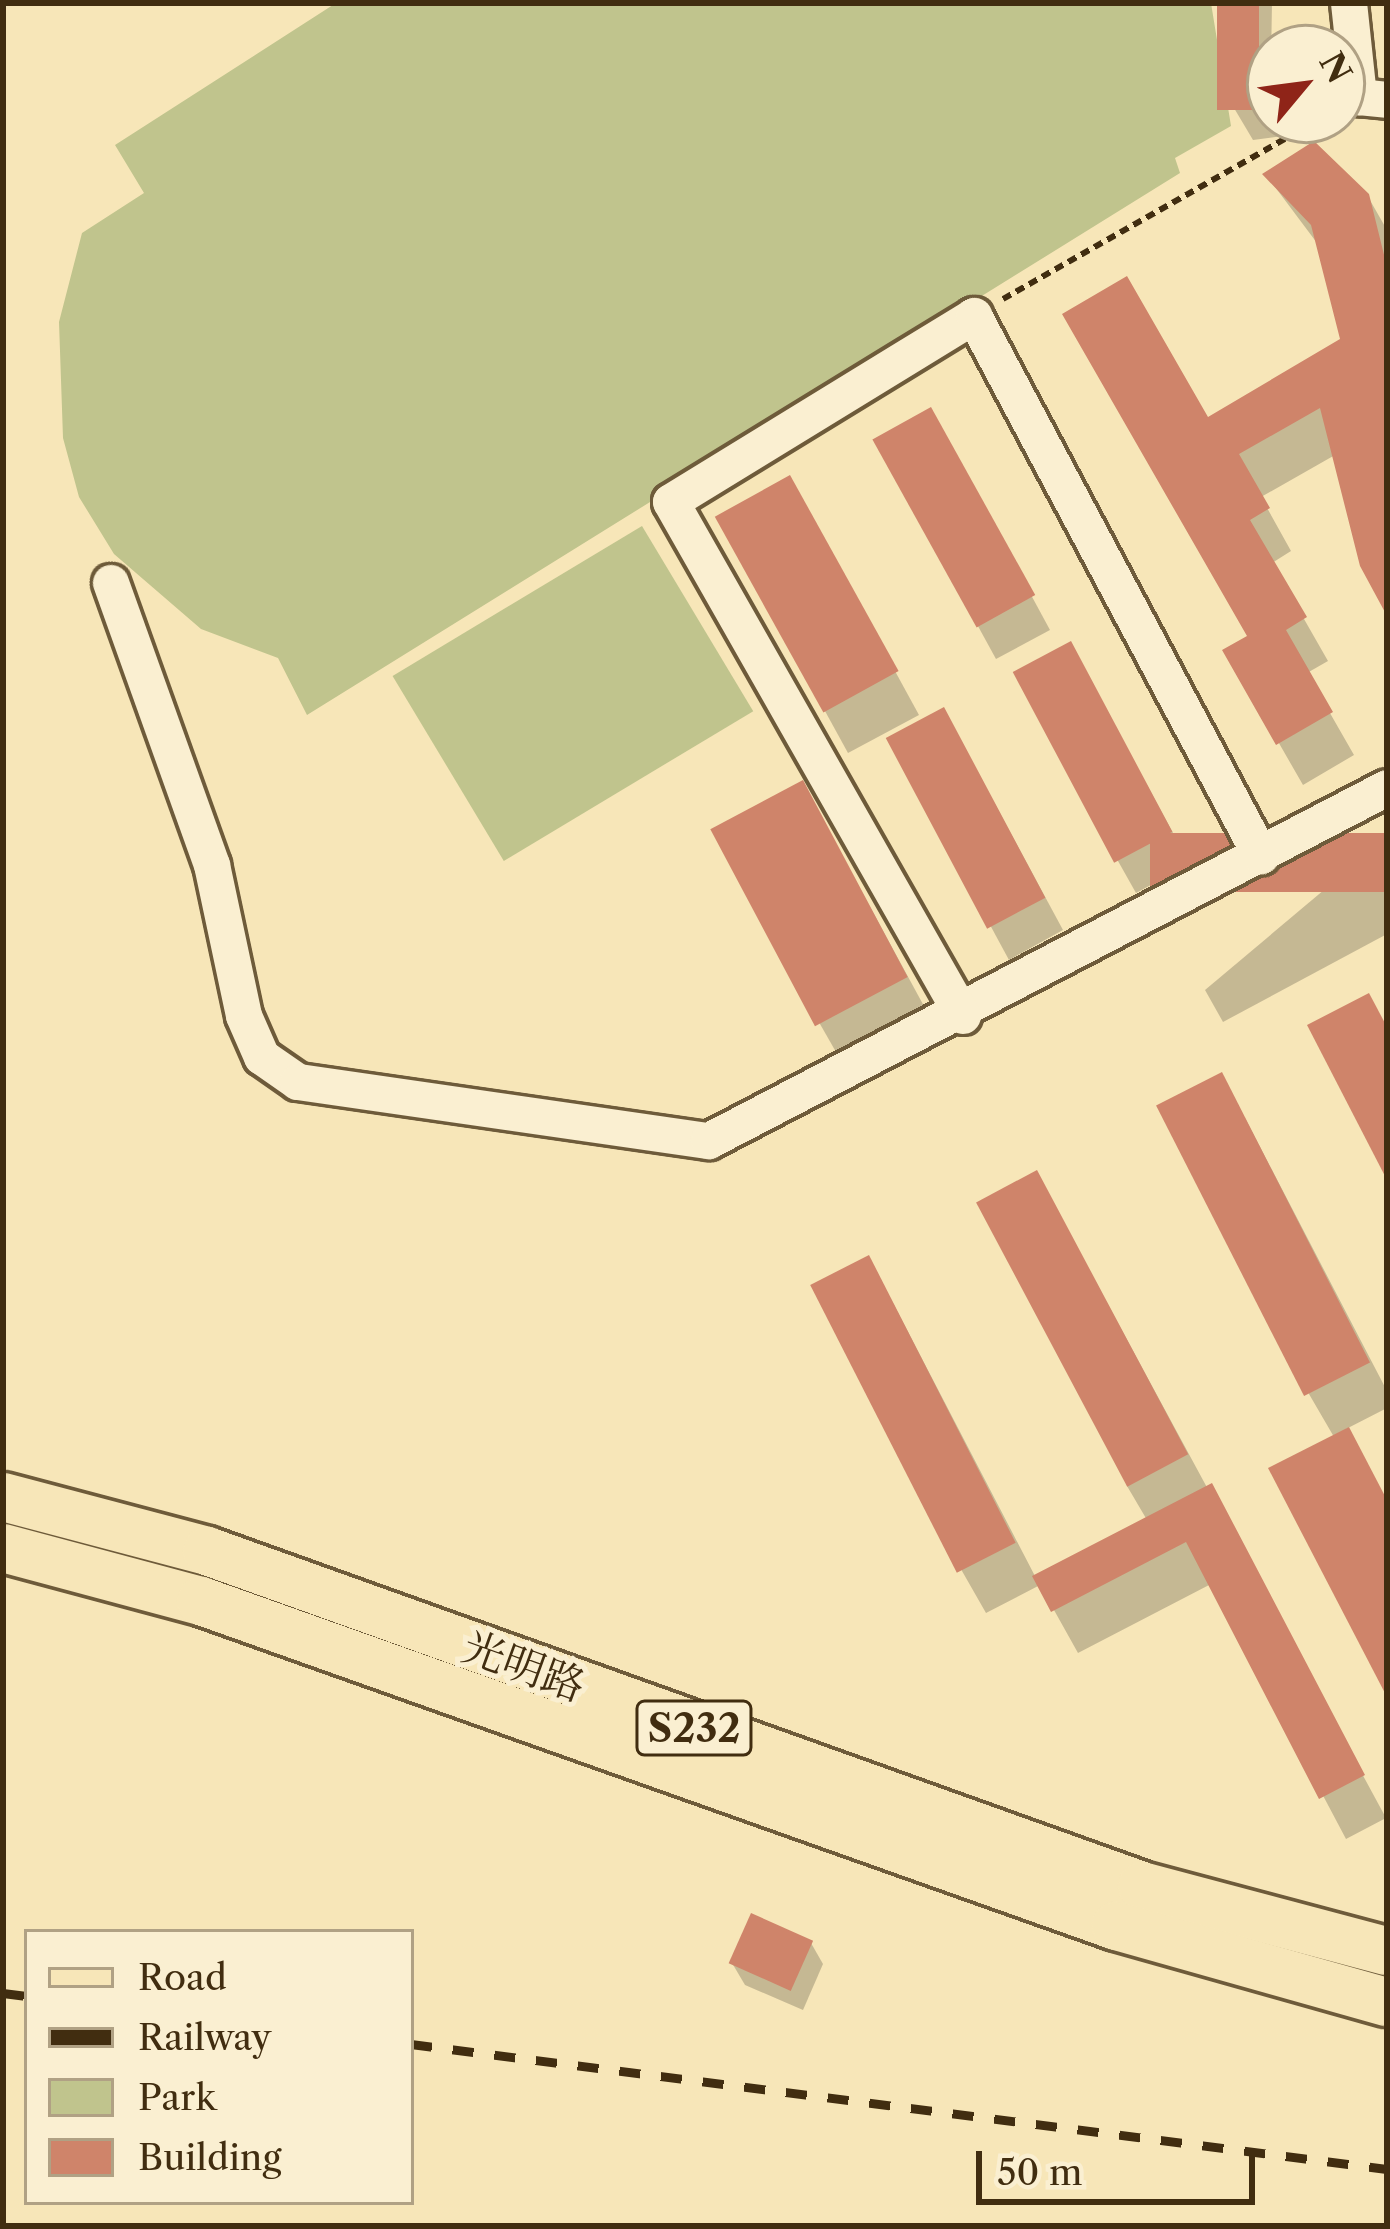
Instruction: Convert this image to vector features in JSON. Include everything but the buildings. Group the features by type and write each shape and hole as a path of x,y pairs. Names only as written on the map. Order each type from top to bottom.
{"main road":[{"name":"光明路","path":"3,1497 207,1551 1142,1886 1387,1951"},
{"name":"光明路","path":"3,1548 201,1601 1116,1926 1387,2002"}],"lane":[{"path":"1349,3 1360,97 1387,100"},
{"path":"963,1016 671,502 974,316 1261,856"},
{"path":"111,583 212,865 244,1016 262,1057 298,1082 709,1141 963,1016 1387,788"}],"path":[{"path":"974,316 1276,144"}],"green space":[{"path":"336,3 1211,3 1231,126 1175,158 1180,173 307,715 278,658 201,629 114,554 79,497 63,438 59,322 82,233 144,193 115,145"},
{"path":"642,526 753,711 504,861 393,676"}],"railway":[{"path":"3,1993 24,1996"},
{"path":"414,2044 1387,2169"}]}
